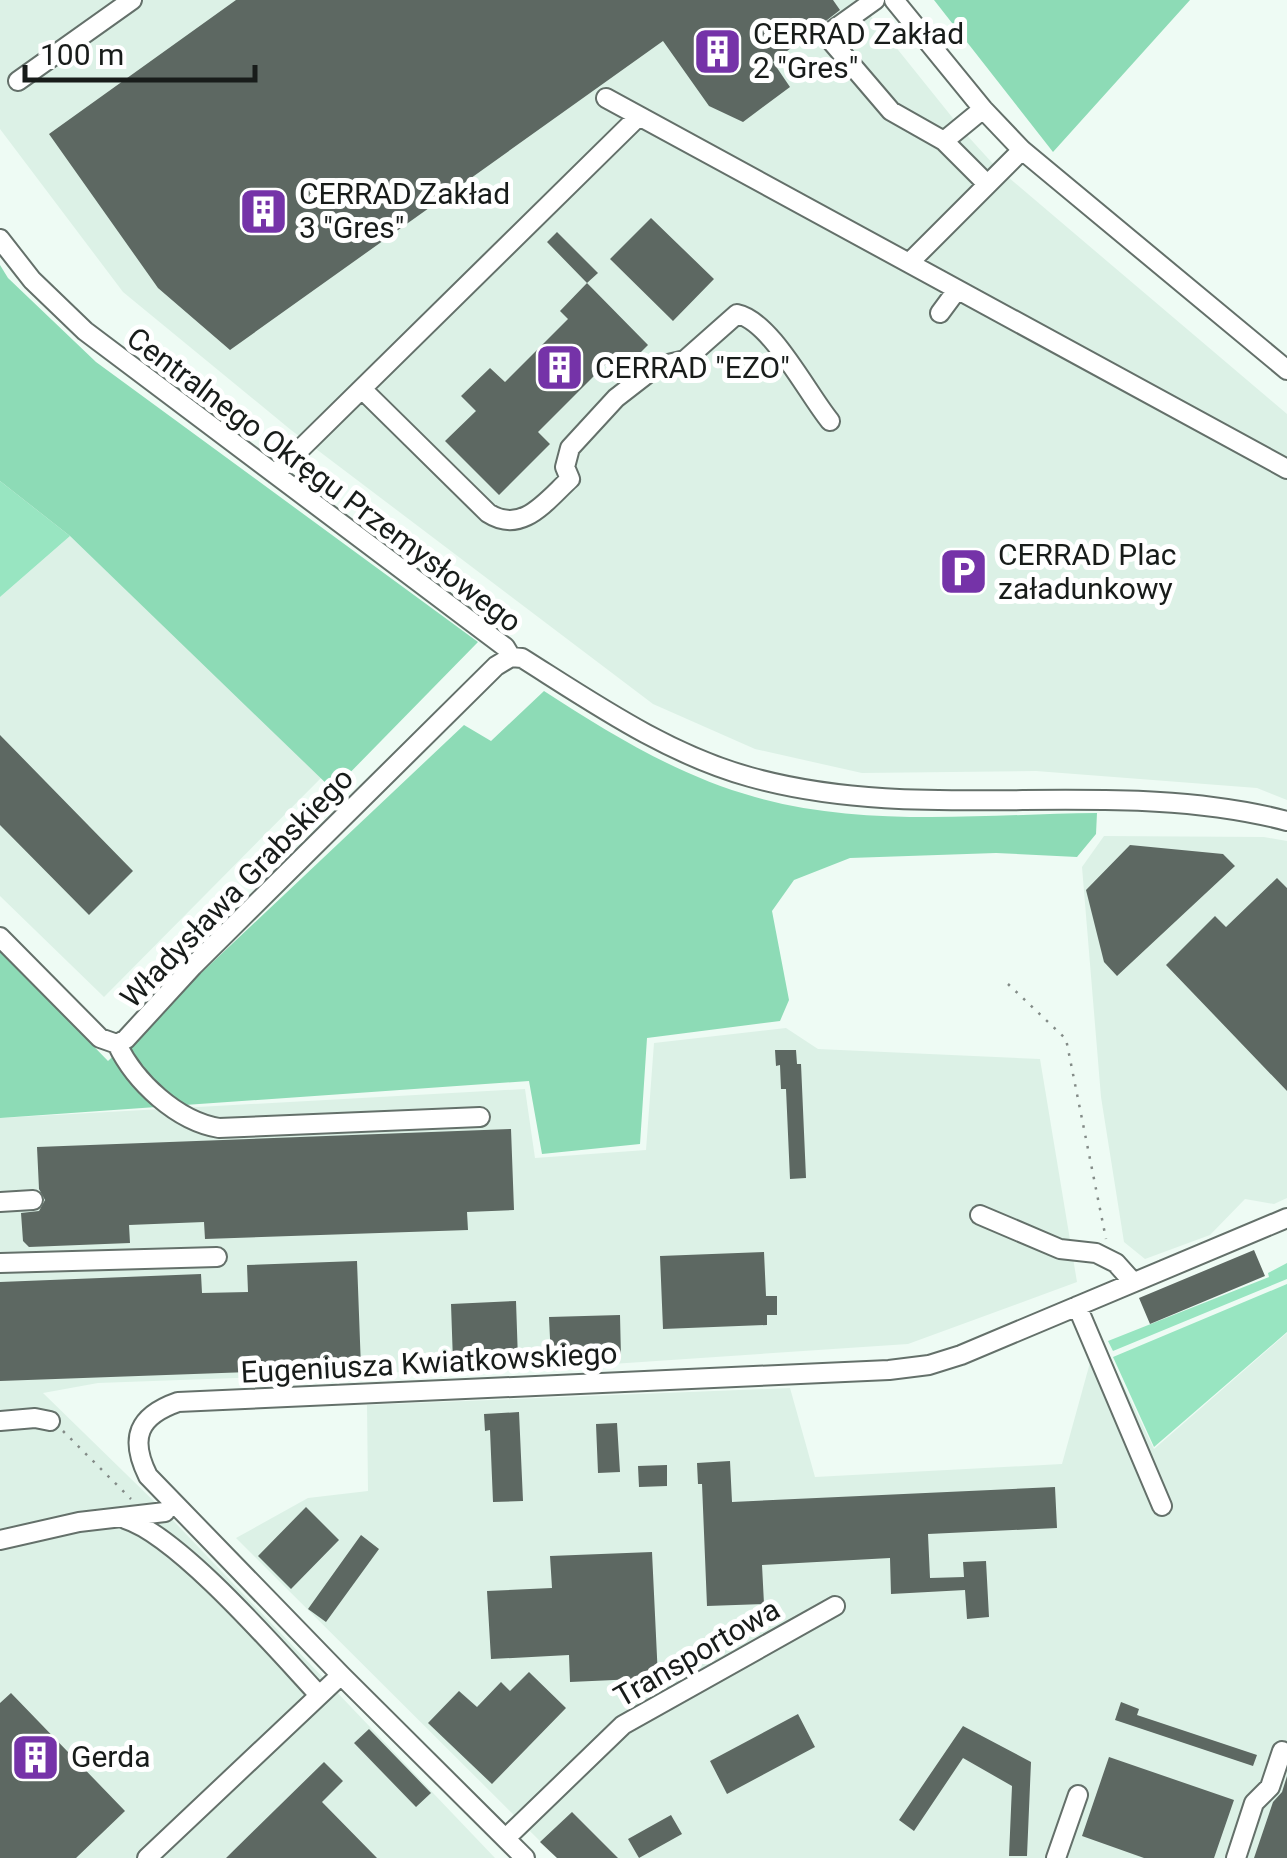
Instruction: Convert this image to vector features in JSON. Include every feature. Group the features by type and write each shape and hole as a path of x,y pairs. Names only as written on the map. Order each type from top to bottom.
{"street":[{"path":"18,80 132,0"},
{"path":"874,0 826,35 891,111 944,141 986,183"},
{"path":"894,0 983,109 1022,150 1287,370"},
{"path":"606,98 1287,470"},
{"path":"944,141 983,109"},
{"path":"275,474 639,116"},
{"path":"908,263 1022,150"},
{"name":"Centralnego Okręgu Przemysłowego","path":"0,240 32,280 85,331 505,647 511,658 522,658 667,745 732,772 831,793 1162,803 1232,810 1287,821"},
{"path":"940,313 957,290"},
{"path":"362,390 488,513 510,522 529,517 570,479 565,467 570,448 616,398 656,367 686,360 737,314 747,316 779,347 830,421"},
{"name":"Władysława Grabskiego","path":"0,936 100,1038 117,1044 133,1033 193,966 496,666 511,658"},
{"path":"117,1044 129,1066 148,1086 201,1125 219,1128 480,1118"},
{"path":"0,1202 33,1200"},
{"path":"980,1215 1060,1249 1096,1254 1111,1261 1134,1282"},
{"name":"Eugeniusza Kwiatkowskiego","path":"520,1856 148,1476 140,1459 138,1440 143,1423 158,1409 178,1402 889,1370 929,1364 961,1355 1287,1218"},
{"path":"0,1264 217,1257"},
{"path":"1077,1306 1162,1506"},
{"path":"0,1421 50,1418"},
{"path":"1,1542 79,1522 166,1512"},
{"path":"131,1516 201,1574 319,1695"},
{"name":"Transportowa","path":"506,1838 623,1725 835,1606"},
{"path":"147,1858 340,1675"},
{"path":"1236,1858 1254,1803 1270,1787 1282,1751"},
{"path":"1056,1858 1078,1795"}],"path":[{"path":"1008,984 1066,1039 1111,1261"},
{"path":"50,1418 129,1495 131,1516"}],"shaded area":[{"path":"0,0 858,0 995,166 1287,414 1287,800 1257,788 1036,771 862,773 755,749 653,704 291,430 123,292 0,129"},
{"path":"70,536 322,777 104,997 0,896 0,597"},
{"path":"1104,836 1264,837 1287,841 1287,1198 1274,1204 1245,1199 1210,1235 1145,1259 1124,1242 1101,1097 1082,867"},
{"path":"786,1028 818,1049 1040,1059 1077,1282 908,1344 597,1365 98,1383 43,1393 165,1512 495,1858 0,1858 0,1118 525,1089 535,1158 646,1150 654,1043"},
{"path":"1090,1316 1154,1449 1287,1333 1287,1858 557,1858 236,1538 308,1498 368,1491 367,1405 790,1388 815,1477 1062,1464 1091,1359"}],"green space":[{"path":"934,0 1190,0 1053,152"},
{"path":"0,265 8,278 96,362 478,642 333,790 70,536 0,481"},
{"path":"0,481 70,536 0,597"},
{"path":"544,691 672,766 755,797 797,807 882,816 1097,813 1096,834 1077,857 996,853 850,858 794,880 772,911 789,1000 780,1021 647,1038 640,1144 542,1154 529,1081 0,1118 0,950 108,1061 464,725 491,741"},
{"path":"1287,1263 1287,1279 1113,1351 1108,1341 1269,1277 1268,1273"},
{"path":"1287,1284 1287,1332 1154,1447 1113,1357"}],"building":[{"name":"CERRAD Zakład 3 \"Gres\"","path":"236,0 833,0 840,10 773,62 790,87 743,122 709,106 663,41 230,350 158,288 49,134"},
{"path":"651,218 714,279 673,321 610,259"},
{"path":"557,232 598,273 587,283 547,242"},
{"name":"CERRAD \"EZO\"","path":"587,283 648,345 627,366 616,354 538,432 550,444 499,495 445,441 476,411 461,396 490,368 505,382 568,319 560,311"},
{"path":"0,735 133,871 89,915 0,825"},
{"path":"1130,845 1223,854 1235,866 1117,976 1104,962 1086,890"},
{"path":"1277,878 1287,888 1287,1091 1166,965 1215,916 1226,927"},
{"path":"775,1050 796,1050 797,1064 801,1064 806,1178 790,1179 786,1089 781,1089"},
{"path":"511,1129 514,1210 467,1212 468,1230 205,1239 204,1222 129,1225 130,1243 29,1247 23,1241 21,1213 39,1211 45,1200 39,1189 37,1147"},
{"path":"1254,1250 1265,1276 1150,1324 1139,1298"},
{"path":"764,1252 766,1296 777,1296 777,1315 767,1315 767,1325 663,1329 660,1256"},
{"path":"357,1261 361,1368 0,1381 0,1282 201,1274 202,1293 248,1292 247,1265"},
{"path":"516,1301 518,1360 453,1362 451,1304"},
{"path":"620,1315 621,1358 551,1360 549,1317"},
{"path":"519,1412 523,1501 493,1502 490,1430 485,1431 484,1414"},
{"path":"617,1423 620,1472 598,1473 596,1424"},
{"path":"730,1461 732,1502 1055,1487 1057,1528 928,1534 930,1578 964,1577 963,1562 986,1561 989,1617 967,1619 965,1590 891,1594 890,1558 762,1565 764,1604 707,1606 702,1484 698,1484 697,1463"},
{"path":"667,1465 667,1486 639,1487 638,1466"},
{"path":"306,1507 339,1540 291,1589 258,1556"},
{"path":"361,1535 379,1549 326,1622 308,1609"},
{"path":"652,1552 658,1678 570,1682 569,1655 491,1659 487,1591 552,1588 550,1556"},
{"path":"529,1672 566,1708 492,1784 428,1723 459,1691 477,1707 501,1682 510,1691"},
{"name":"Gerda","path":"11,1693 125,1811 76,1858 0,1858 0,1703"},
{"path":"1121,1702 1139,1709 1137,1715 1257,1755 1253,1766 1115,1720"},
{"path":"798,1714 815,1747 727,1794 710,1761"},
{"path":"963,1726 1031,1762 1027,1856 1009,1856 1012,1786 963,1758 914,1831 899,1820"},
{"path":"369,1729 431,1793 416,1807 354,1743"},
{"path":"1109,1757 1234,1800 1214,1858 1144,1858 1082,1836"},
{"path":"324,1762 343,1781 322,1802 377,1858 226,1858"},
{"path":"1287,1776 1287,1858 1254,1858 1273,1802 1282,1792"},
{"path":"572,1812 618,1858 557,1858 540,1842"},
{"path":"671,1815 682,1834 639,1858 628,1839"}],"place":[{"name":"CERRAD Zakład 2 \"Gres\"","path":"718,51"},
{"name":"CERRAD Zakład 3 \"Gres\"","path":"264,211"},
{"name":"CERRAD \"EZO\"","path":"560,368"},
{"name":"CERRAD Plac załadunkowy","path":"963,572"},
{"name":"Gerda","path":"36,1757"}]}
